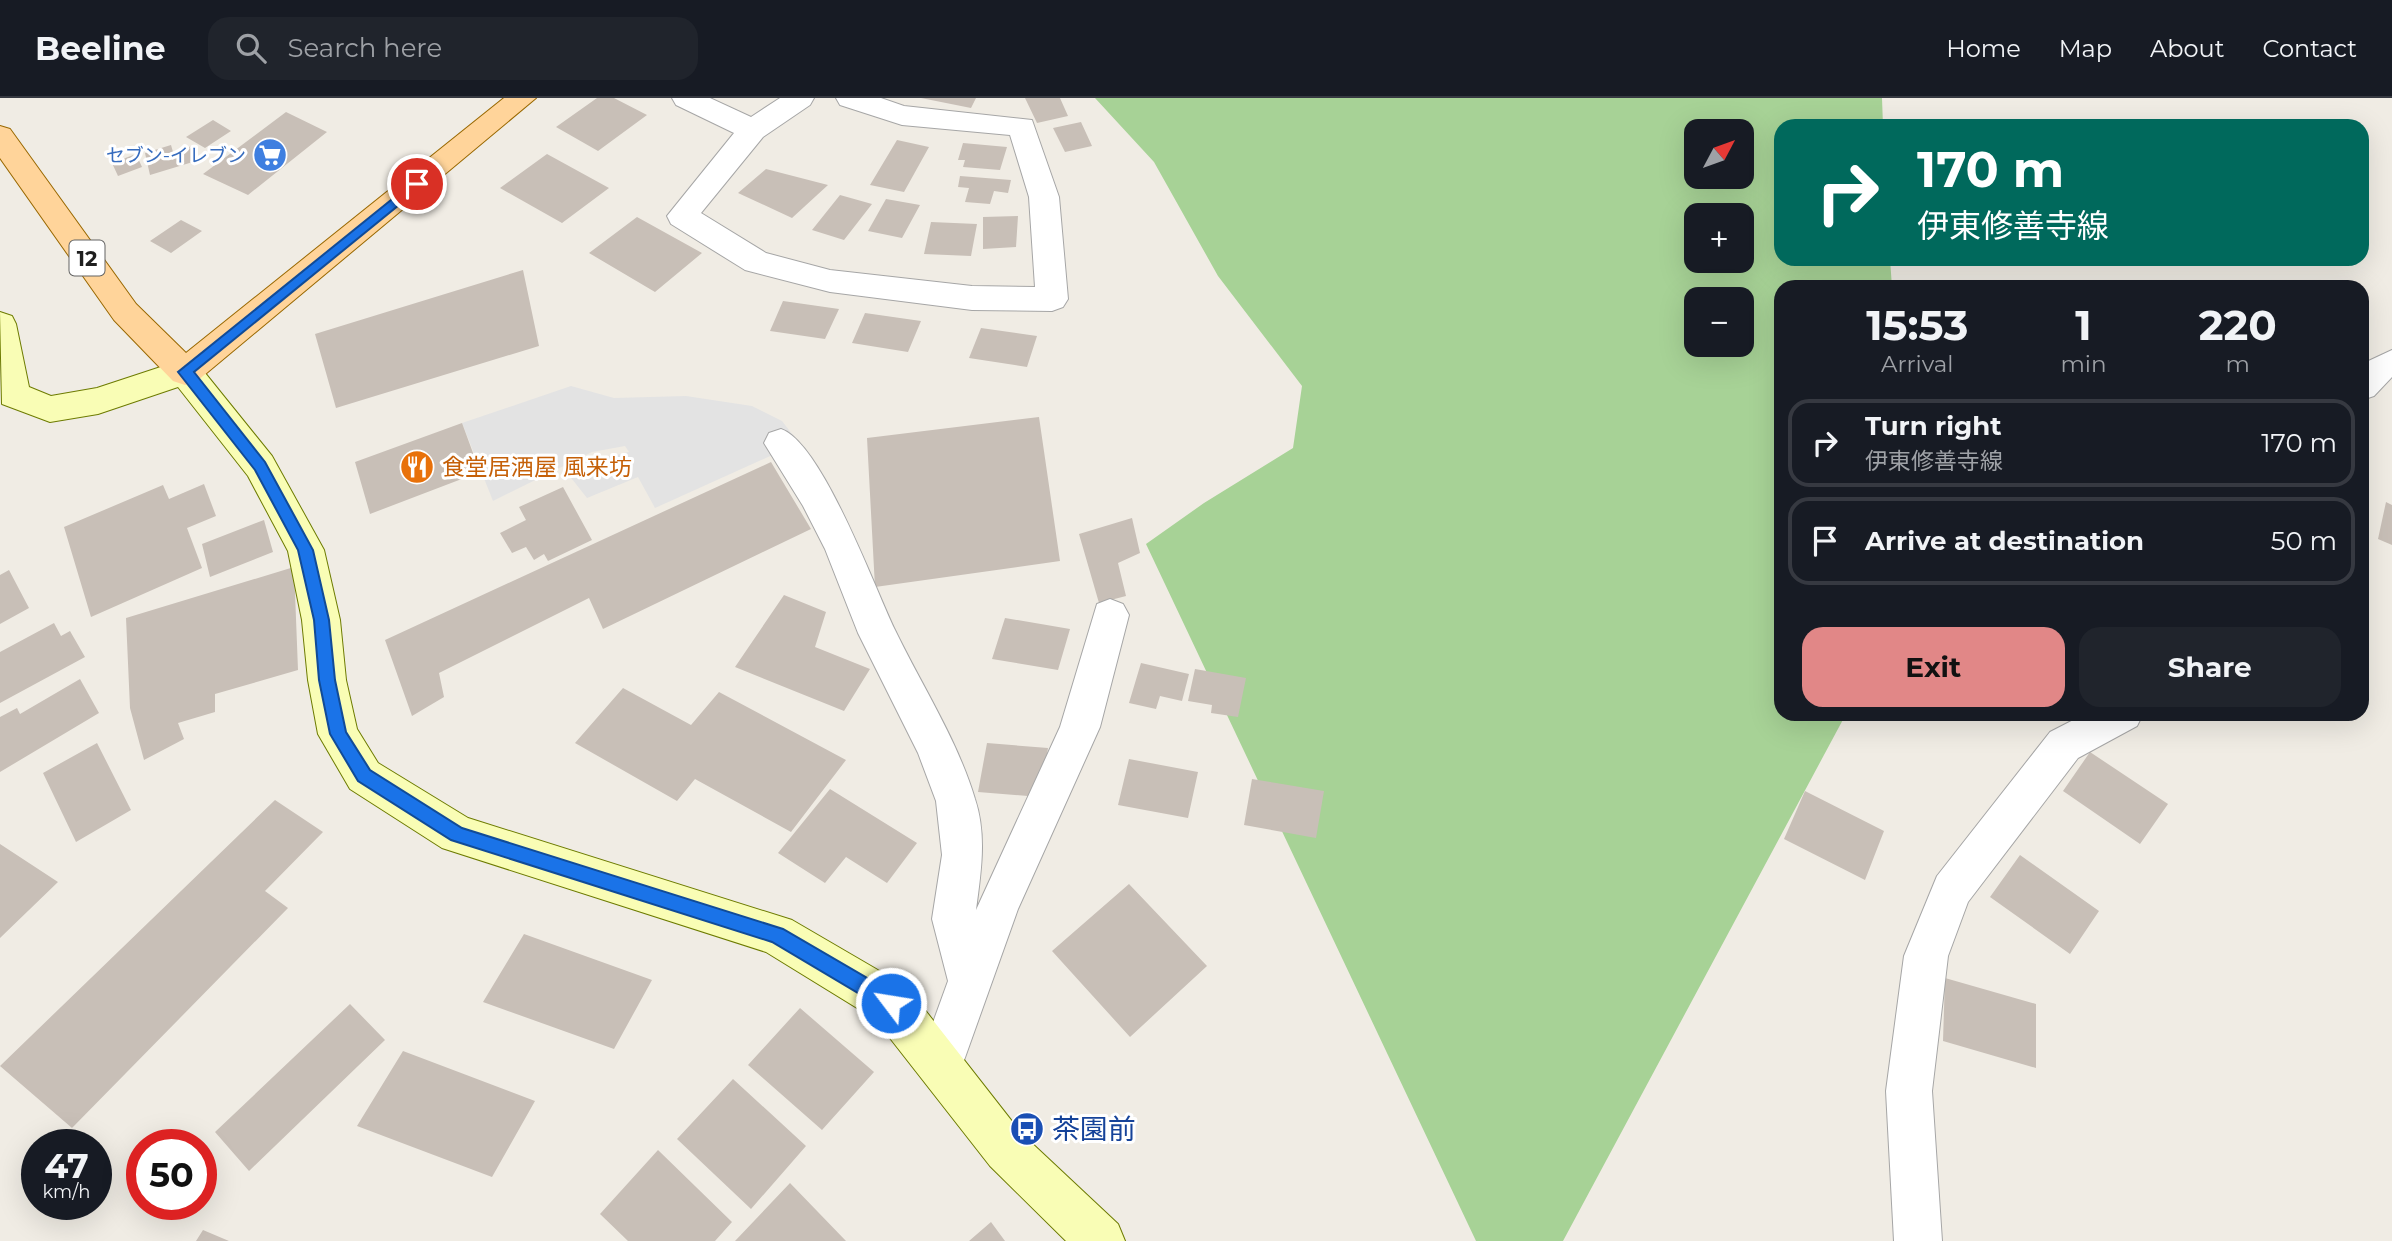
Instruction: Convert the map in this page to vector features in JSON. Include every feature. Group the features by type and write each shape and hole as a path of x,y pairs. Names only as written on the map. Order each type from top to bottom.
{"main road":[{"path":"0,324 14,395 50,409 98,401 185,372 522,98"},
{"name":"12","path":"0,136 125,312 185,372"},
{"path":"185,372 260,466 306,550 321,620 327,680 338,734 364,776 457,834 777,935 891,1003 1006,1150 1101,1241"}],"street":[{"path":"686,98 753,130"},
{"path":"800,98 753,130 682,216 756,262 830,281 972,298 1052,299 1044,197 1022,127 902,115 850,98"},
{"path":"2369,379 2378,369 2392,362"},
{"path":"781,443 816,497 843,549 877,633 937,749 956,801 962,855 953,919 970,981"},
{"path":"941,1064 998,907 1080,727 1110,615"},
{"path":"1918,1241 1909,1091 1926,956 1952,890 2064,745 2110,721"}],"green space":[{"path":"1095,98 1882,98 1883,119 1774,119 1774,266 1890,266 1892,280 1774,280 1774,721 1842,721 1563,1241 1476,1241 1146,544 1204,503 1293,448 1302,386 1218,276 1154,162"}],"shaded area":[{"path":"571,386 614,398 686,396 752,406 782,421 799,443 655,508 638,477 587,498 568,474 590,461 629,452 625,446 592,452 493,501 462,423"}],"building":[{"path":"597,98 614,98 647,115 598,151 556,127"},
{"path":"921,98 976,98 971,108"},
{"path":"1025,98 1060,98 1068,116 1037,123"},
{"path":"286,112 327,132 248,195 203,174"},
{"path":"213,120 231,131 205,148 186,137"},
{"path":"1081,122 1092,146 1065,152 1053,128"},
{"path":"897,140 929,147 904,192 870,185"},
{"path":"963,143 1007,147 1000,170 963,167 965,160 958,160"},
{"path":"171,145 173,152 192,146 196,161 150,175 145,153"},
{"path":"136,154 142,167 118,176 112,163"},
{"path":"547,154 609,188 562,223 500,188"},
{"path":"766,169 828,185 792,218 738,193"},
{"path":"960,176 1011,180 1008,193 994,191 990,204 965,202 969,188 958,187"},
{"path":"840,195 872,204 844,240 812,230"},
{"path":"886,199 920,205 902,238 868,231"},
{"path":"1018,216 1016,247 983,249 983,217"},
{"path":"637,217 702,253 655,292 589,253"},
{"path":"181,220 202,231 171,253 150,241"},
{"path":"931,222 977,224 971,256 924,254"},
{"path":"523,270 539,346 336,408 315,334"},
{"path":"783,301 839,309 825,339 770,331"},
{"path":"865,313 921,321 908,352 852,343"},
{"path":"981,328 1037,336 1027,367 969,358"},
{"path":"1039,417 1060,561 875,587 867,438"},
{"name":"食堂居酒屋 風来坊","path":"462,423 480,472 370,514 355,462"},
{"path":"771,462 811,529 603,629 589,598 439,673 444,697 412,716 385,640"},
{"path":"204,484 216,516 187,528 202,568 91,617 64,527 163,485 169,499"},
{"path":"563,487 592,540 548,561 544,554 534,560 526,547 512,553 500,533 526,520 519,507"},
{"path":"2386,502 2392,505 2392,545 2378,539"},
{"path":"1132,518 1140,553 1118,563 1126,596 1099,603 1079,534"},
{"path":"264,520 273,552 210,577 202,544"},
{"path":"294,567 298,670 215,694 215,712 178,723 184,739 144,760 130,708 126,618"},
{"path":"9,570 29,608 0,624 0,575"},
{"path":"784,595 826,612 815,647 870,669 844,711 735,667"},
{"path":"1005,618 1070,629 1058,670 992,659"},
{"path":"54,623 61,636 70,631 85,657 0,703 0,652"},
{"path":"1141,663 1189,674 1182,701 1160,696 1156,709 1129,703"},
{"path":"1195,669 1246,678 1238,717 1211,713 1212,705 1188,701"},
{"path":"80,679 99,713 0,772 0,717 17,708 20,714"},
{"path":"623,688 691,725 719,692 846,760 791,832 695,779 677,801 575,743"},
{"path":"97,743 131,810 76,842 43,773"},
{"path":"987,743 1048,748 1040,797 978,792"},
{"path":"2090,752 2168,804 2140,844 2063,791"},
{"path":"1129,759 1198,772 1188,818 1118,805"},
{"path":"1252,779 1324,791 1316,838 1244,825"},
{"path":"830,789 917,843 887,883 846,857 825,883 778,853"},
{"path":"1805,791 1884,831 1865,880 1784,839"},
{"path":"275,800 323,832 265,891 288,908 72,1128 0,1066"},
{"path":"0,844 58,882 0,938"},
{"path":"2020,855 2099,911 2070,954 1990,897"},
{"path":"1129,884 1207,966 1130,1037 1052,951"},
{"path":"524,934 652,980 614,1049 483,1002"},
{"path":"1945,978 2036,1004 2036,1068 1943,1041"},
{"path":"350,1004 385,1040 249,1171 217,1134 217,1130"},
{"path":"800,1008 874,1072 822,1130 748,1065"},
{"path":"403,1051 535,1101 492,1177 357,1126"},
{"path":"733,1079 806,1146 751,1209 677,1139"},
{"path":"658,1150 732,1222 715,1241 628,1241 600,1214"},
{"path":"790,1183 846,1241 735,1241"},
{"path":"991,1222 1005,1241 969,1241"},
{"path":"203,1230 229,1241 196,1241"}],"place":[{"name":"セブン-イレブン","path":"270,155"},
{"name":"食堂居酒屋 風来坊","path":"417,467"},
{"name":"茶園前","path":"1027,1129"}],"route":[{"path":"417,184 185,372 260,466 306,550 321,620 327,680 338,734 364,776 457,834 777,935 891,1003"}]}
